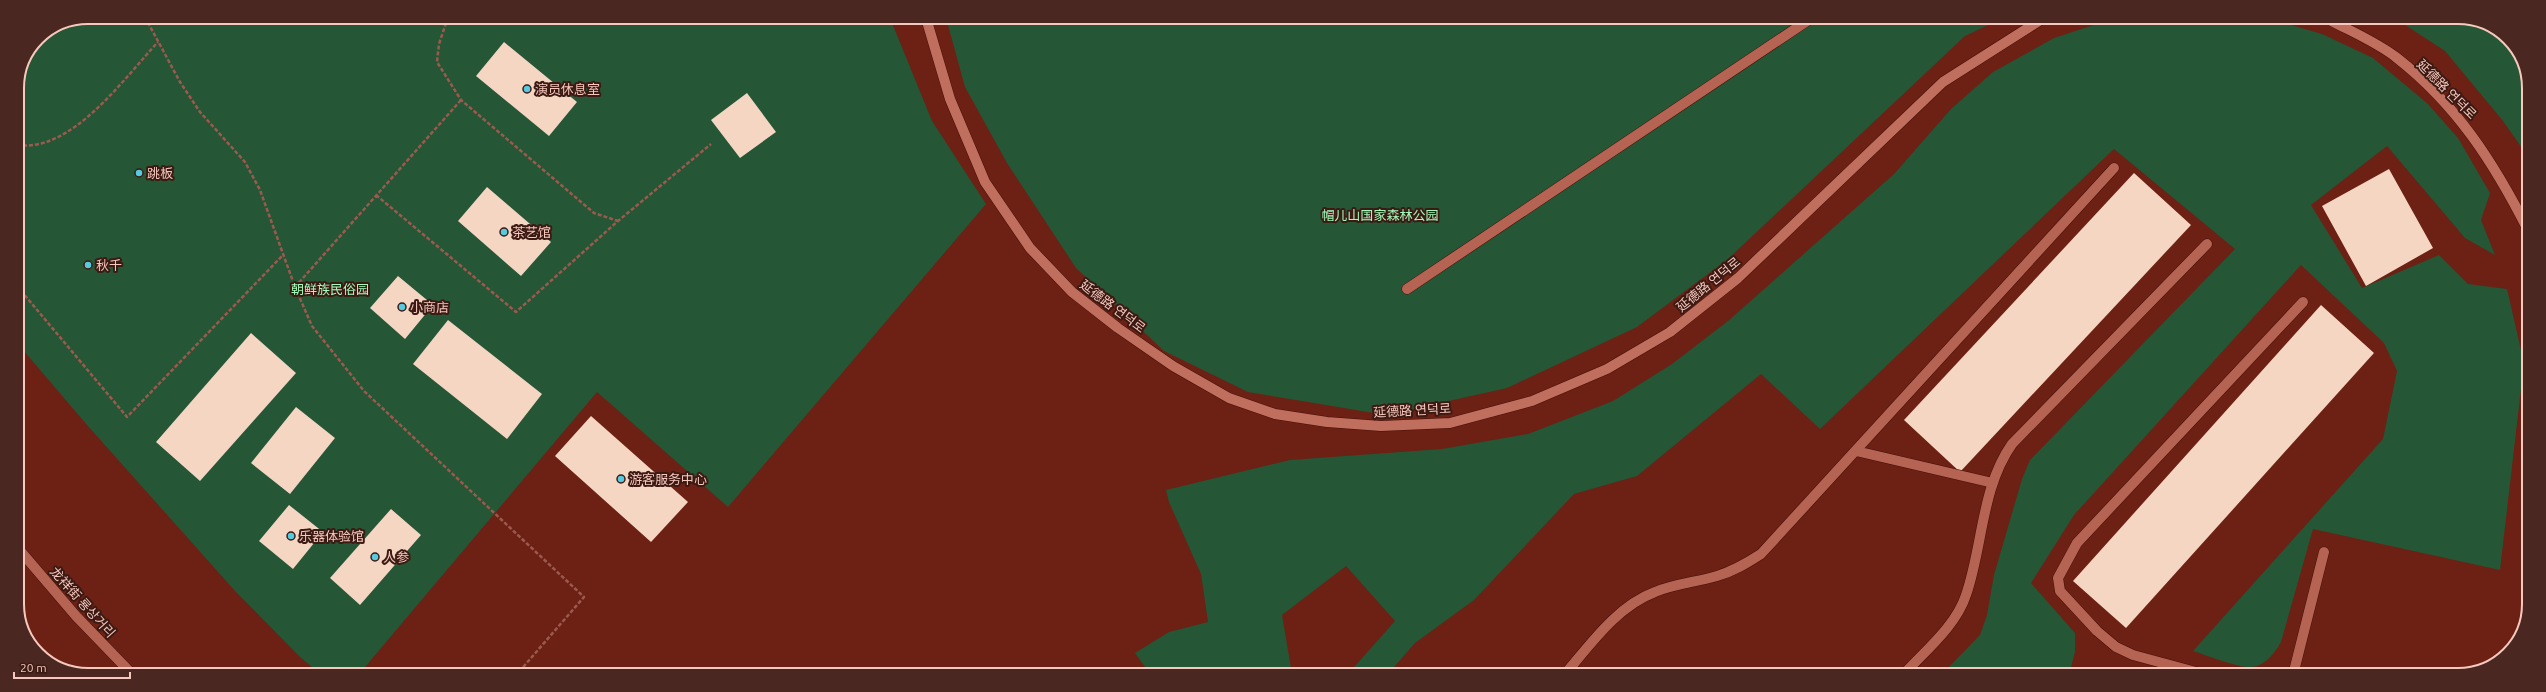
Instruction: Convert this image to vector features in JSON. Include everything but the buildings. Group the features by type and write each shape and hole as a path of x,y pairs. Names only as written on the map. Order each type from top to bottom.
{"main road":[{"name":"延德路 연덕로","path":"928,24 950,99 985,182 1030,248 1072,292 1118,328 1173,366 1229,398 1275,414 1327,422 1381,426 1450,423 1532,401 1608,368 1670,332 1738,278 1944,82 2034,24"},
{"name":"延德路 연덕로","path":"2337,24 2396,57 2462,120 2503,181 2522,218"}],"street":[{"path":"1407,289 1803,24"},
{"path":"1570,668 1614,619 1648,595 1654,592 1718,576 1740,568 1761,554 2114,168"},
{"path":"1909,668 1958,613 1966,596 1992,483 2001,460 2012,444 2207,244"},
{"path":"2181,668 2133,655 2116,647 2097,631 2060,591 2058,578 2077,543 2303,302"},
{"path":"1856,451 1992,483"},
{"path":"2295,668 2324,552"},
{"name":"龙祥街 룡상거리","path":"24,555 76,616 126,668"}],"path":[{"path":"149,24 180,82 200,112 245,162 260,190 295,287 312,326 364,391 584,597 522,668"},
{"path":"446,24 439,44 437,62 461,100 594,213 618,221"},
{"path":"24,146 29,147 66,134 88,117 158,42"},
{"path":"295,287 461,100"},
{"path":"376,195 516,312 618,221 711,144"},
{"path":"24,294 127,417 283,255"}],"green space":[{"name":"朝鲜族民俗园","path":"892,24 932,121 986,204 728,507 597,392 364,668 313,668 300,657 235,591 87,425 24,351 25,76 35,53 43,43 64,29 76,25"},
{"name":"帽儿山国家森林公园","path":"948,24 1990,24 1965,36 1728,259 1637,327 1507,388 1386,415 1248,392 1164,351 1076,268 1007,163 965,87"},
{"path":"2097,24 2288,24 2322,34 2373,58 2428,104 2458,138 2490,193 2481,220 2495,255 2465,238 2387,146 2311,205 2362,288 2439,255 2468,284 2507,289 2522,354 2522,380 2500,570 2313,529 2281,642 2276,651 2260,665 2245,667 2193,651 2383,439 2397,371 2384,343 2301,265 2074,515 2031,583 2075,633 2075,652 2071,668 1948,668 1980,635 1987,615 1994,575 2022,479 2030,460 2235,249 2114,149 1820,429 1761,374 1637,476 1574,494 1474,600 1415,643 1393,668 1353,668 1395,621 1346,566 1282,615 1291,668 1146,668 1135,653 1169,632 1208,622 1201,574 1169,502 1166,490 1290,460 1442,449 1528,434 1613,401 1672,364 1728,321 1894,174 1951,109 1993,72 2054,38"},
{"path":"2404,24 2458,24 2474,26 2493,35 2506,46 2517,64 2522,84 2522,148 2503,121 2445,51"}],"place":[{"name":"演员休息室","path":"527,89"},
{"name":"跳板","path":"139,173"},
{"name":"茶艺馆","path":"504,232"},
{"name":"秋千","path":"88,265"},
{"name":"小商店","path":"402,307"},
{"name":"游客服务中心","path":"621,479"},
{"name":"乐器体验馆","path":"291,536"},
{"name":"人参","path":"375,557"}]}
